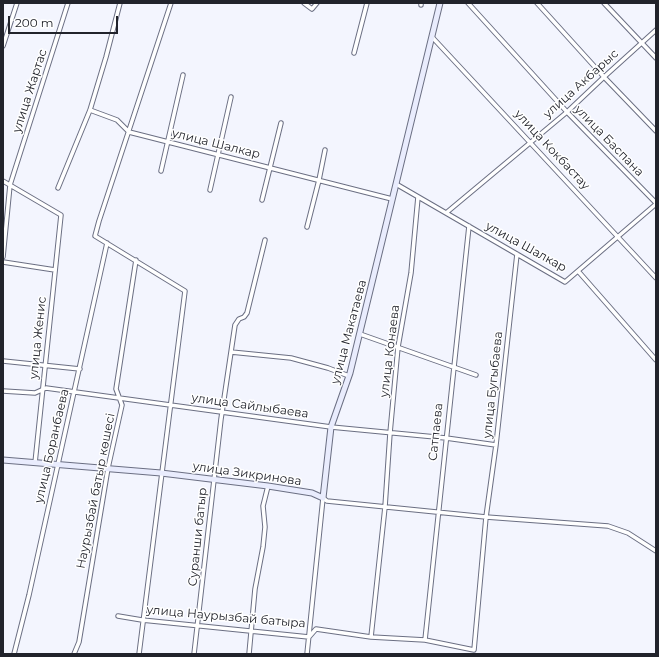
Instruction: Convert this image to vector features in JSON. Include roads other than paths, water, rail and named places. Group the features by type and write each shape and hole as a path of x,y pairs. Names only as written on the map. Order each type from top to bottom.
{"street":[{"path":"3,46 17,3"},
{"name":"улица Жартас","path":"3,257 10,185 68,3"},
{"path":"58,188 90,110 120,3"},
{"path":"304,3 312,9 317,3"},
{"path":"354,52 367,3"},
{"name":"улица Макатаева","path":"307,654 331,427 349,376 360,334 440,3"},
{"name":"улица Баспана","path":"468,3 567,112 656,204"},
{"path":"537,3 604,77 656,131"},
{"path":"604,3 656,58"},
{"path":"138,654 185,290 95,236 171,4"},
{"name":"улица Акбарыс","path":"446,213 567,112 656,30"},
{"name":"улица Кокбастау","path":"432,37 656,278"},
{"path":"160,171 183,75"},
{"path":"210,190 231,97"},
{"path":"90,110 117,120 129,132"},
{"path":"262,200 281,123"},
{"name":"улица Шалкар","path":"129,132 392,199"},
{"path":"307,227 325,150"},
{"path":"3,180 10,185"},
{"name":"улица Шалкар","path":"396,184 565,282 656,204"},
{"name":"улица Женис","path":"10,185 61,215 35,463"},
{"name":"улица Конаева","path":"372,637 385,507 398,347 411,273 418,197"},
{"name":"Сатпаева","path":"425,640 468,226"},
{"name":"Суранши батыр","path":"194,654 222,412 236,322 246,316 265,240"},
{"name":"улица Боранбаева","path":"14,654 29,595 75,392 107,243"},
{"name":"улица Бугыбаева","path":"474,650 486,517 496,445 517,254"},
{"name":"Наурызбай батыр көшесі","path":"74,654 79,642 108,468 122,405 116,389 136,260"},
{"path":"3,262 55,270"},
{"path":"578,271 656,360"},
{"path":"360,334 476,375"},
{"path":"231,352 291,358 328,368 349,376"},
{"path":"3,361 80,369"},
{"name":"улица Сайлыбаева","path":"3,391 35,393 46,388 331,427 446,438 496,445"},
{"name":"улица Зикринова","path":"3,460 161,473 268,486 312,493 324,498 327,501 486,517 608,526 628,533 656,551"},
{"path":"249,654 255,589 265,526 263,506 268,486"},
{"name":"улица Наурызбай батыра","path":"118,616 142,620 309,636 316,629 372,637 425,640 474,650"}]}
